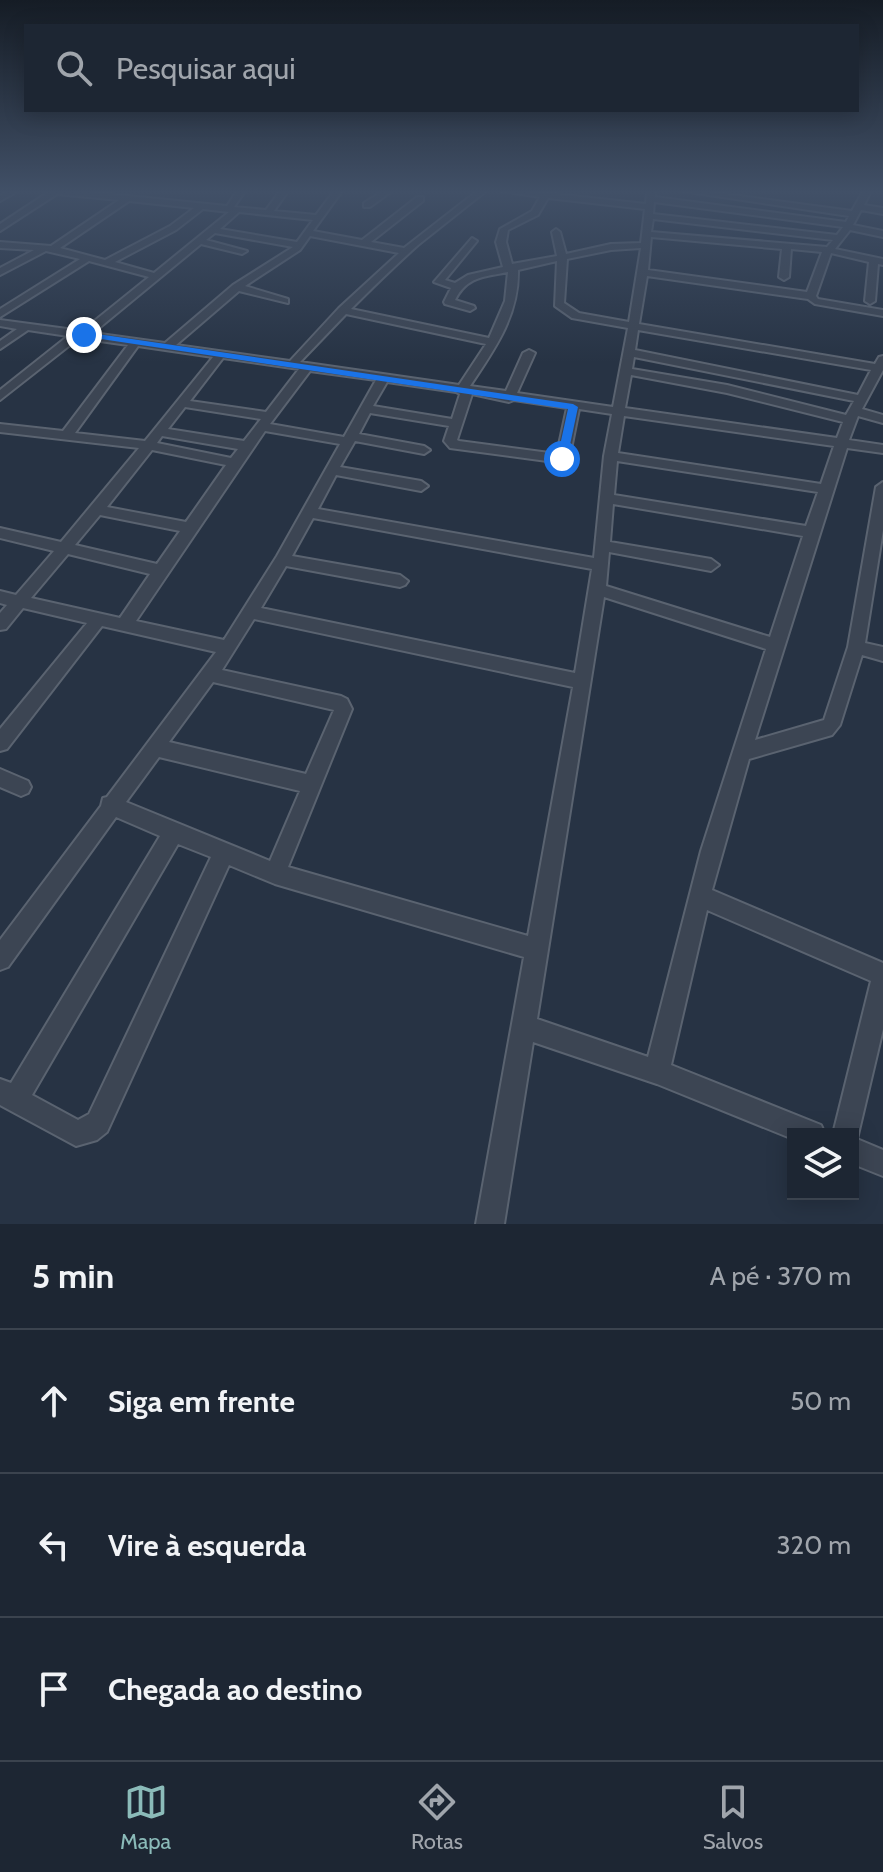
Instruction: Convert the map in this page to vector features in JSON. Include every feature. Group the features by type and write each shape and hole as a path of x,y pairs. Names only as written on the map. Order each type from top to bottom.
{"street":[{"path":"26,248 53,249 156,276"},
{"path":"106,263 134,248"},
{"path":"0,396 6,385 81,334 190,248"},
{"path":"230,248 242,251"},
{"path":"166,348 237,287 293,248"},
{"path":"387,248 409,252"},
{"path":"124,625 234,463 267,422 300,366 343,310 413,248"},
{"path":"457,286 439,282 466,248"},
{"path":"503,248 514,288 504,324 464,391 450,441 455,445 560,459 563,458 573,407"},
{"path":"560,248 562,257 558,299 566,311 880,364 855,410 811,532 699,895 657,1072"},
{"path":"470,308 449,304 457,286 471,277 606,248"},
{"path":"490,1224 598,589 611,456 645,248"},
{"path":"784,277 787,248"},
{"path":"803,248 829,250 879,261 870,301"},
{"path":"0,272 42,250"},
{"path":"811,296 829,250"},
{"path":"0,314 88,258"},
{"path":"643,272 811,296 815,301 883,313"},
{"path":"237,287 284,301"},
{"path":"343,310 493,342"},
{"path":"0,323 382,380 883,449"},
{"path":"0,346 26,327"},
{"path":"67,435 135,343"},
{"path":"509,398 529,353"},
{"path":"0,624 97,510 220,355"},
{"path":"627,361 727,389 855,410"},
{"path":"627,361 855,410 883,419"},
{"path":"0,959 228,648 282,560 382,380"},
{"path":"183,403 349,439 424,450"},
{"path":"366,409 455,423"},
{"path":"0,428 148,445 234,463"},
{"path":"159,432 247,446"},
{"path":"611,456 826,489"},
{"path":"332,470 421,486"},
{"path":"743,752 826,729 837,716 875,593 883,490"},
{"path":"607,498 811,532"},
{"path":"97,510 190,528"},
{"path":"309,512 601,565"},
{"path":"0,533 162,571"},
{"path":"604,546 711,565"},
{"path":"282,560 400,581"},
{"path":"598,589 777,646"},
{"path":"0,597 228,648"},
{"path":"249,612 582,682"},
{"path":"0,743 98,620"},
{"path":"856,647 883,654"},
{"path":"209,674 341,704 343,709 275,874"},
{"path":"154,747 313,785"},
{"path":"0,778 21,787"},
{"path":"110,805 275,874 536,949"},
{"path":"174,832 8,1095 76,1133 88,1131 98,1123 224,853"},
{"path":"699,895 883,977 847,1128"},
{"path":"523,1026 657,1072 797,1128"},
{"path":"859,1153 883,1163"}],"route":[{"path":"84,335 573,407 562,459"}]}
